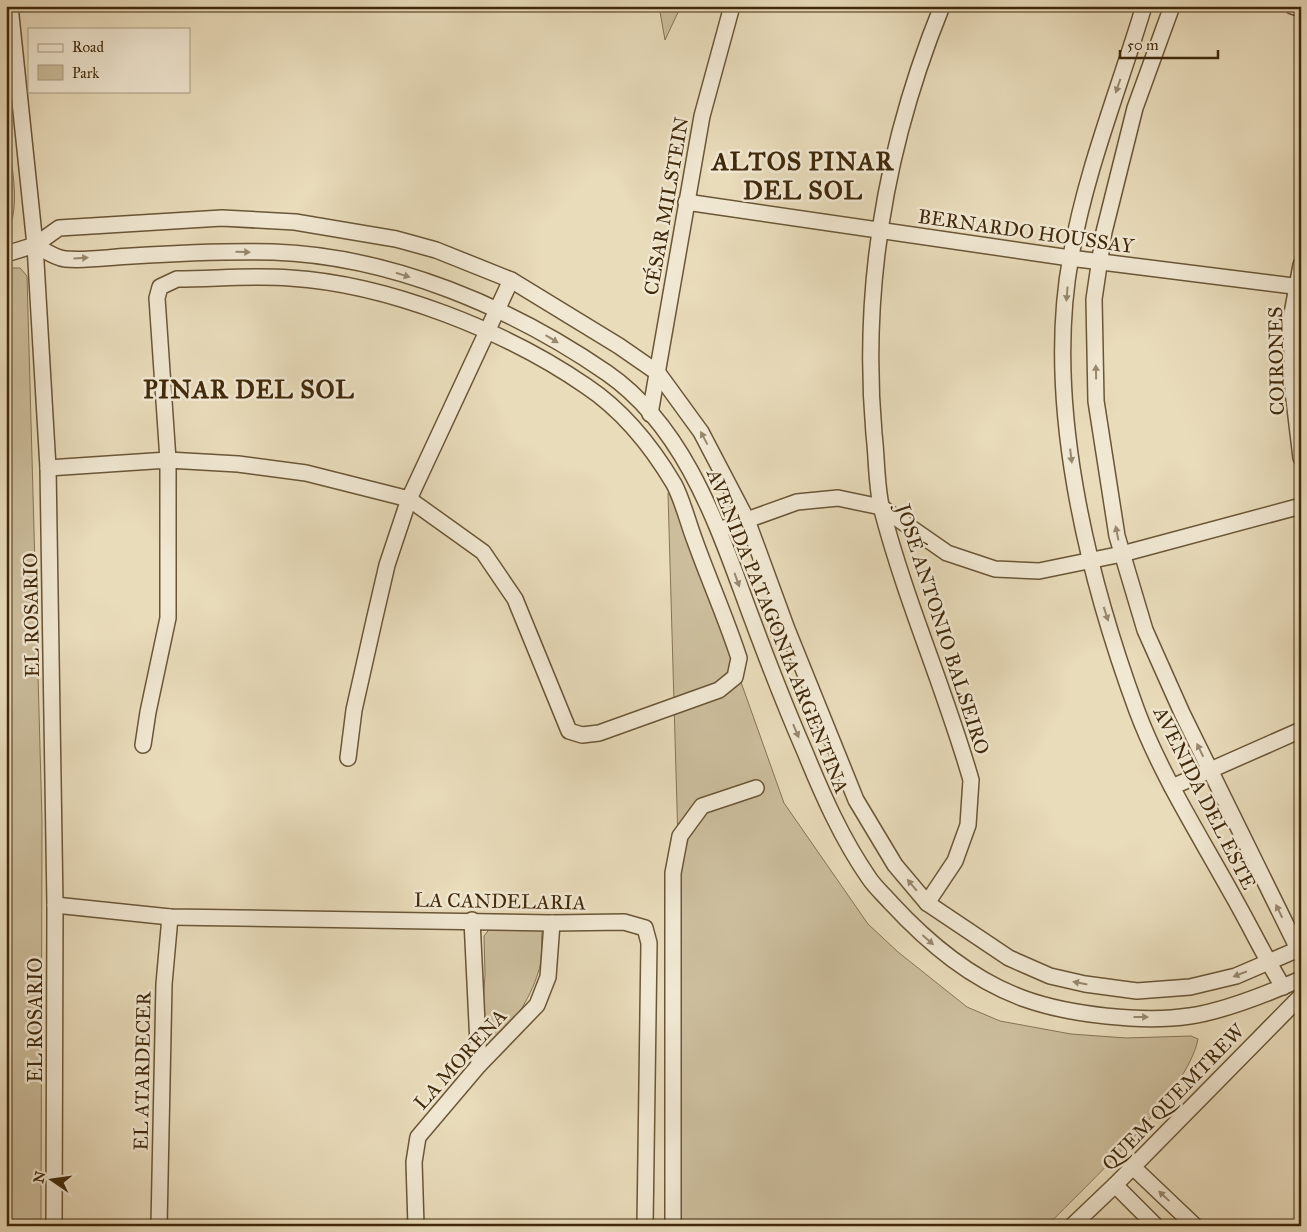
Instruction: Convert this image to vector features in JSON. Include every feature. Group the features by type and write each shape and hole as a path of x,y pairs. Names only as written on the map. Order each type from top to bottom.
{"street":[{"name":"EL ROSARIO","path":"10,6 13,89 35,246 48,468 55,906 54,1226"},
{"name":"CÉSAR MILSTEIN","path":"650,414 702,116 732,6"},
{"name":"JOSÉ ANTONIO BALSEIRO","path":"927,903 955,861 968,825 971,780 881,507 871,400 870,349 871,299 878,230 892,160 906,106 942,6"},
{"name":"AVENIDA DEL ESTE","path":"1144,6 1086,186 1070,258 1064,330 1064,384 1071,459 1090,561 1138,712 1172,786 1268,962 1296,988"},
{"name":"AVENIDA DEL ESTE","path":"1172,6 1135,108 1104,232 1094,299 1096,401 1117,536 1145,630 1210,770 1300,951"},
{"path":"1292,6 1301,9"},
{"name":"BERNARDO HOUSSAY","path":"686,202 1070,258 1299,287"},
{"name":"AVENIDA PATAGONIA ARGENTINA","path":"1296,988 1190,1016 1135,1017 1081,1013 1042,1005 1000,990 952,960 914,928 870,880 832,816 761,646 719,530 694,476 678,449 638,400 611,376 545,335 450,290 391,271 338,260 279,252 228,252 61,259 35,246 59,228 222,218 296,222 351,230 412,243 436,250 511,280 619,346 658,373 701,432 747,520 787,629 856,800 895,865 927,903 1009,958 1050,976 1085,984 1137,991 1190,987 1236,976 1300,951"},
{"path":"6,254 35,246"},
{"name":"COIRONES","path":"1301,264 1299,287 1291,319 1293,391 1301,458"},
{"path":"48,468 168,460 238,464 306,473 409,499 483,552 515,599 569,731 582,735 599,733 719,690 735,677 739,658 675,486 650,448 627,421 587,386 525,349 488,332 386,293 333,283 290,278 177,279 160,287 157,298 168,460 168,618 148,712 144,745"},
{"path":"348,758 354,710 387,565 409,499 511,280"},
{"path":"719,530 797,502 838,498 881,507 947,552 996,569 1039,571 1122,554 1301,506"},
{"path":"1172,786 1301,730"},
{"path":"672,1226 672,873 680,836 702,806 756,788"},
{"name":"LA CANDELARIA","path":"55,906 170,917 472,920 552,923 624,922 645,928 650,943 645,1226"},
{"name":"EL ATARDECER","path":"159,1226 164,993 170,917"},
{"path":"472,920 479,1064"},
{"name":"LA MORENA","path":"416,1226 414,1162 418,1137 479,1064 537,1005 548,977 552,923"},
{"name":"QUEM QUEMTREW","path":"1072,1226 1133,1166 1296,988"},
{"path":"1133,1166 1196,1226"},
{"path":"1115,1185 1156,1226"}],"green space":[{"path":"659,6 681,6 665,40"},
{"path":"6,128 15,197 14,211 6,234"},
{"path":"6,268 20,268 27,276 42,820 41,1226 6,1226"},
{"path":"668,493 674,494 784,803 868,924 898,952 967,1007 1000,1021 1071,1034 1126,1038 1191,1036 1198,1039 1190,1061 1176,1085 1156,1111 1109,1163 1047,1226 678,1226 679,877"},
{"path":"529,925 542,931 541,963 535,982 525,1003 511,1023 495,1037 486,1041 481,1031 485,975 484,936 491,927"}],"district":[{"name":"ALTOS PINAR DEL SOL","path":"803,176"},
{"name":"PINAR DEL SOL","path":"249,389"}]}
